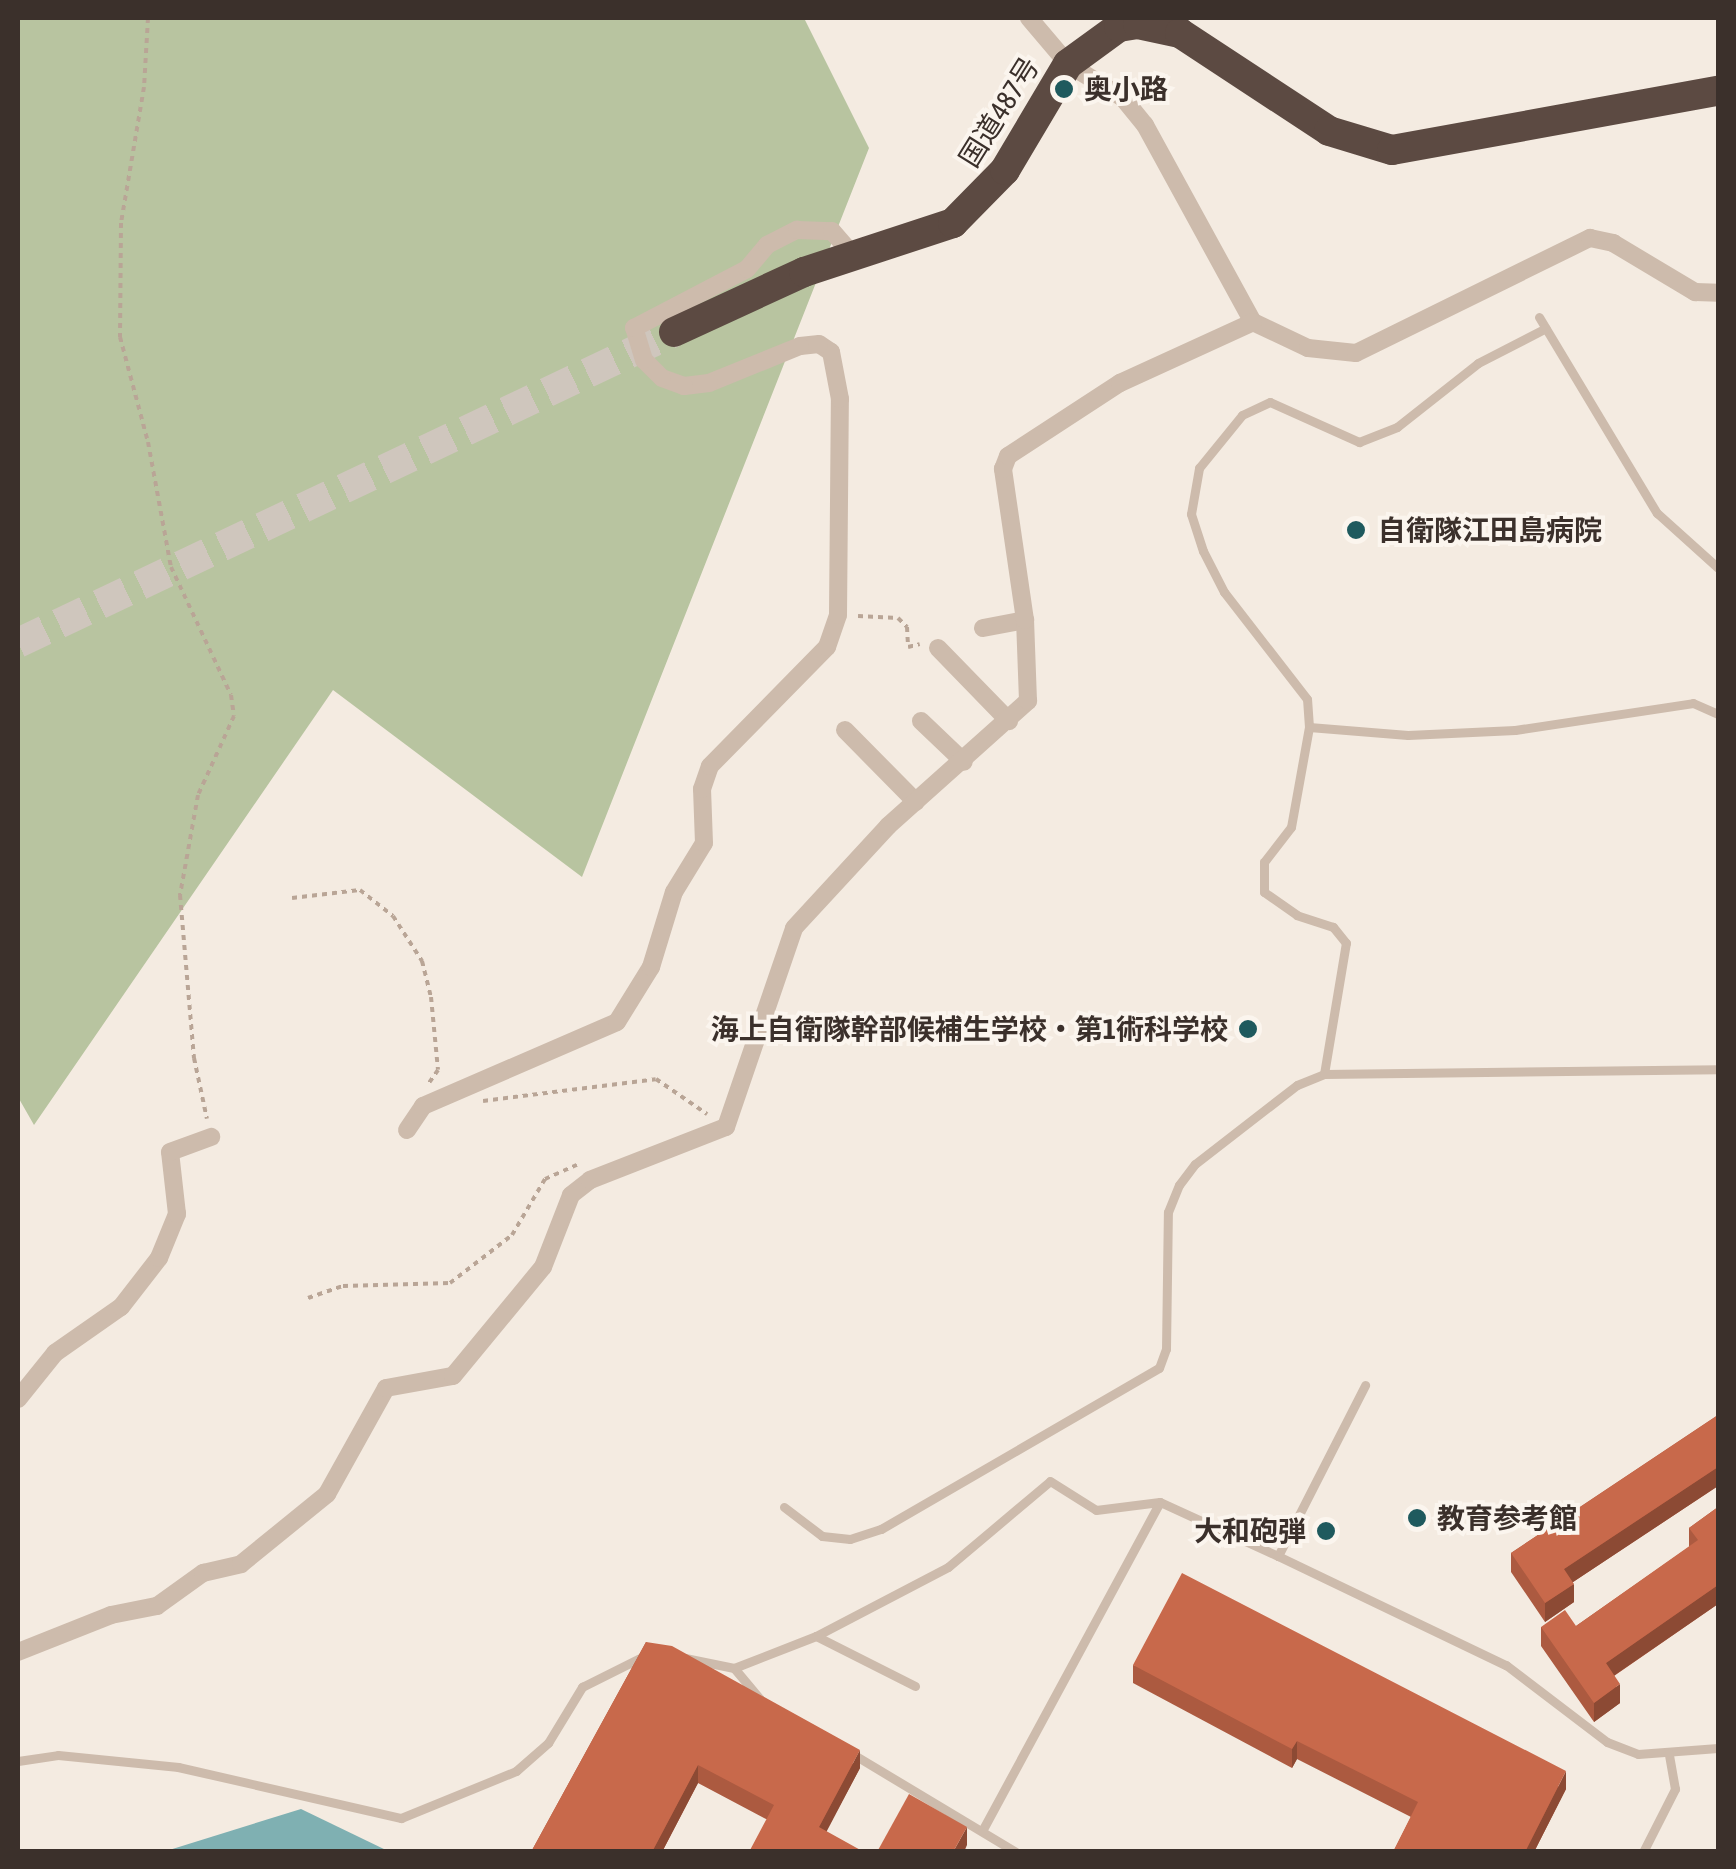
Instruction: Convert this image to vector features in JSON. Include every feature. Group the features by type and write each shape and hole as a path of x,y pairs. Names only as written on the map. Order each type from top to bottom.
{"highway":[{"name":"国道487号","path":"674,332 854,256 920,238 981,199 1068,64 1118,27 1158,26 1210,49 1329,131 1392,150 1718,90"}],"street":[{"path":"1029,18 1068,64 1123,98 1145,125 1253,322 1308,348 1356,354 1590,238 1612,243 1695,292 1718,293"},
{"path":"412,1123 423,1106 617,1022 652,967 674,892 704,844 702,789 710,766 827,646 838,616 840,400 831,352 819,344 800,346 709,383 684,386 662,378 632,339 634,328 747,269 767,245 797,230 832,231 854,256"},
{"path":"18,1652 112,1615 157,1606 202,1573 241,1564 327,1494 386,1388 453,1376 543,1267 571,1195 590,1180 726,1127 794,928 916,802 1028,700 1026,620 1005,489 1008,456 1120,383 1253,322"},
{"path":"983,628 1026,620"},
{"path":"938,648 1009,721"},
{"path":"921,722 964,762"},
{"path":"845,730 916,802"},
{"path":"18,1399 54,1353 121,1307 158,1258 177,1214 170,1152 211,1137"}],"lane":[{"path":"1539,317 1657,513 1718,568"},
{"path":"1324,1074 1346,943 1334,927 1297,916 1264,892 1264,862 1291,826 1309,727 1308,699 1224,592 1203,552 1191,514 1199,468 1242,415 1270,402 1359,442 1397,427 1478,363 1546,328"},
{"path":"1309,727 1408,735 1515,730 1692,703 1718,714"},
{"path":"784,1507 822,1536 850,1539 881,1529 1159,1368 1166,1350 1168,1212 1179,1186 1195,1164 1297,1085 1324,1074 1718,1069"},
{"path":"1278,1556 1366,1385"},
{"path":"734,1668 816,1636 948,1567 1050,1482 1096,1510 1160,1502 1278,1556 1506,1665 1607,1742 1638,1754 1718,1748"},
{"path":"982,1831 1160,1502"},
{"path":"816,1636 916,1686"},
{"path":"18,1761 58,1755 178,1768 401,1818 516,1771 548,1744 582,1687 645,1652 661,1654"},
{"path":"677,1656 734,1668 777,1709"},
{"path":"846,1750 1016,1852"},
{"path":"1643,1852 1675,1789 1669,1754"}],"path":[{"path":"148,18 144,87 121,224 120,337 148,442 171,567 231,695 234,716 198,795 180,894 194,1058 211,1137"},
{"path":"838,616 898,618 907,627 908,647 928,642 938,648"},
{"path":"292,898 360,890 374,897 412,942 431,997 438,1070 412,1108 412,1123"},
{"path":"502,1086 472,1102 656,1079 726,1127"},
{"path":"308,1298 343,1286 450,1283 512,1235 545,1179 589,1161"}],"green space":[{"path":"18,18 804,18 869,148 582,877 333,690 34,1125 18,1097"}],"water":[{"path":"301,1809 388,1851 166,1851"}],"building":[{"path":"1718,1415 1718,1467 1564,1569 1574,1584 1545,1603 1511,1553"},
{"path":"1718,1507 1718,1585 1606,1663 1620,1684 1594,1703 1541,1627 1565,1610 1576,1626 1698,1540 1689,1528"},
{"path":"1182,1573 1566,1771 1525,1852 1393,1852 1418,1802 1297,1741 1292,1749 1133,1665"},
{"path":"646,1642 672,1646 860,1750 819,1827 864,1852 749,1852 774,1805 698,1765 652,1852 531,1852"},
{"path":"909,1794 967,1827 953,1852 877,1852"}],"tunnel":[{"path":"18,643 674,332"}],"place":[{"name":"奥小路","path":"1064,89"},
{"name":"自衛隊江田島病院","path":"1356,530"},
{"name":"海上自衛隊幹部候補生学校・第1術科学校","path":"1248,1029"},
{"name":"教育参考館","path":"1417,1518"},
{"name":"大和砲弾","path":"1326,1531"}]}
